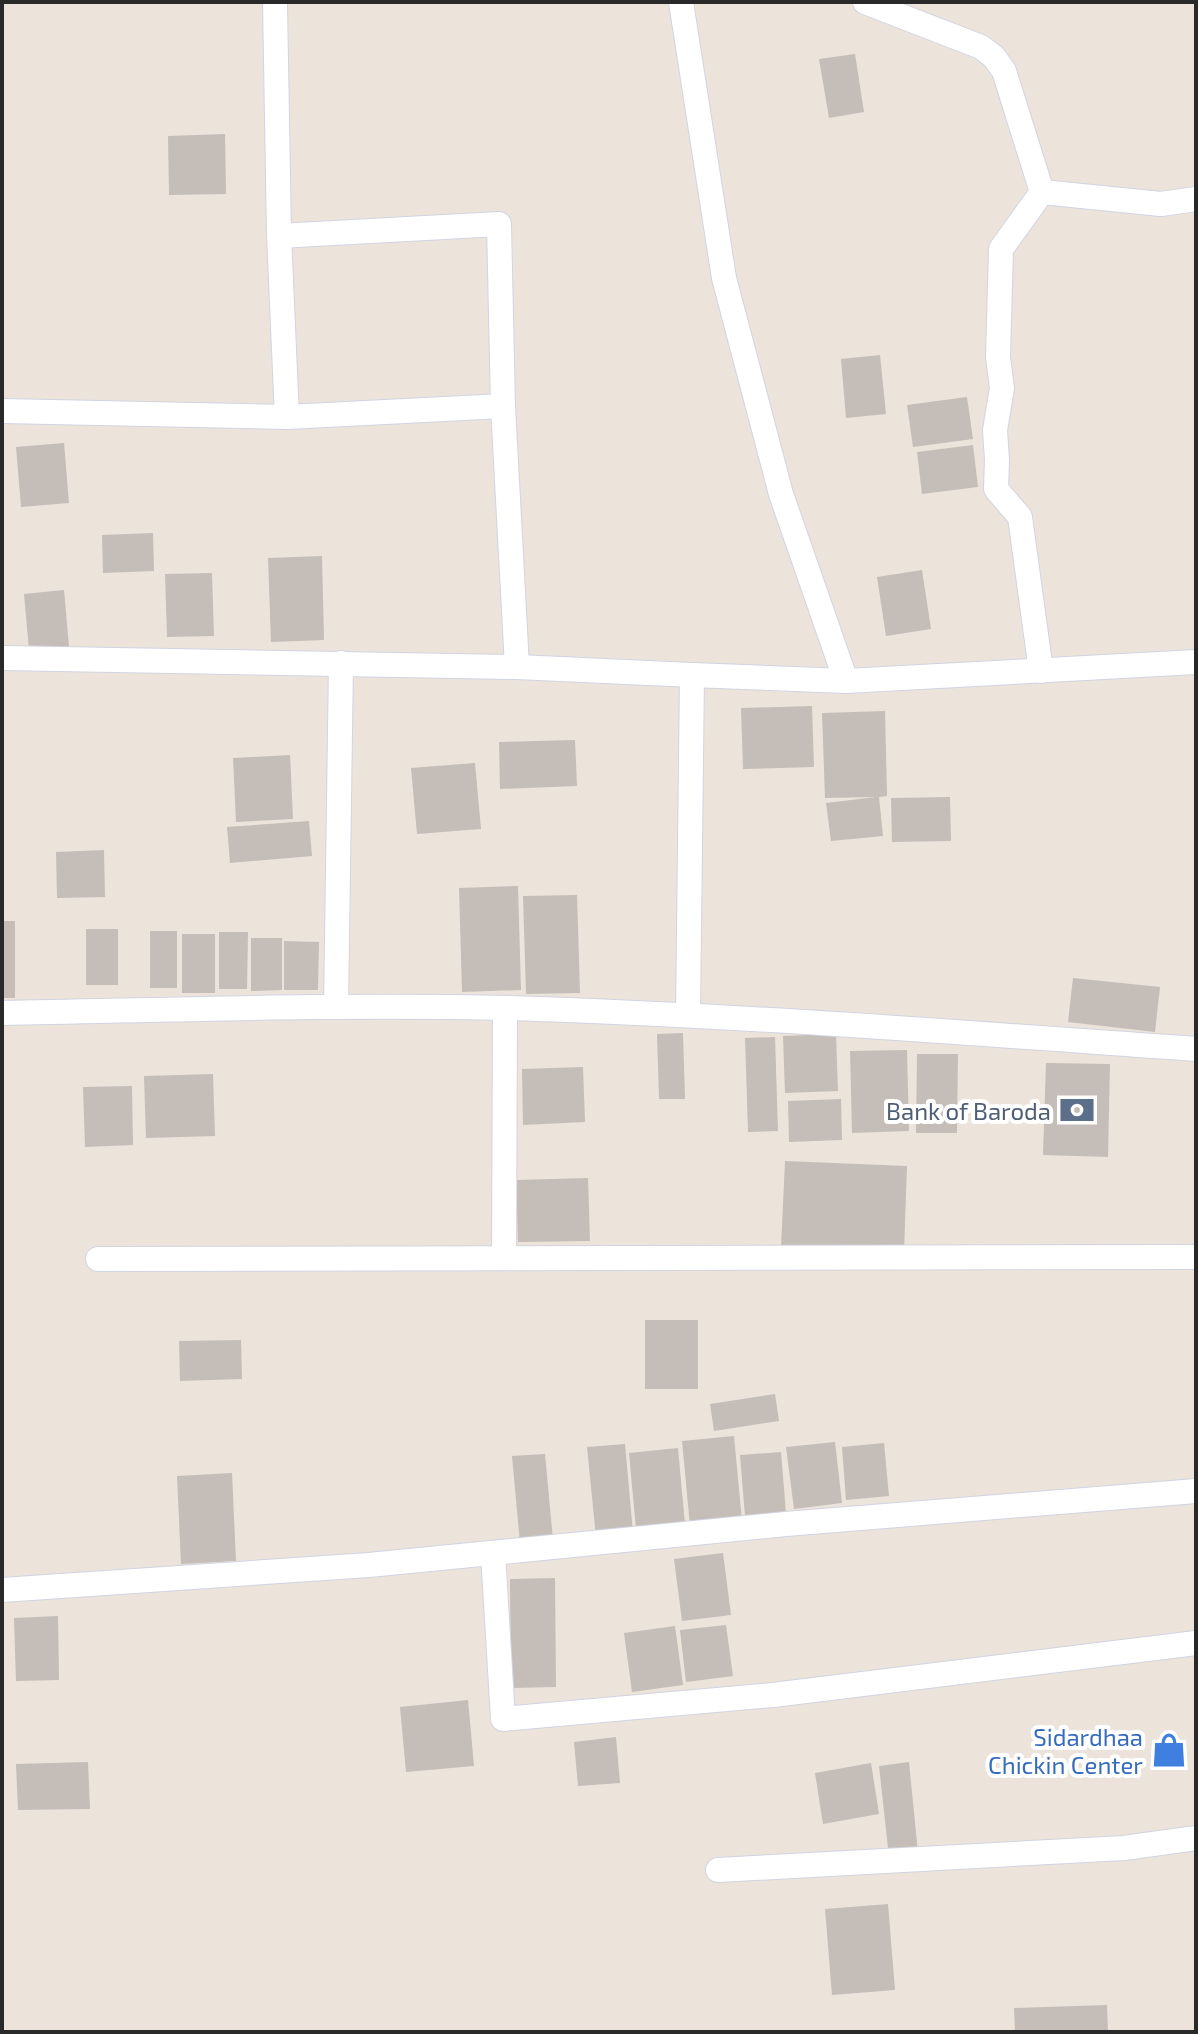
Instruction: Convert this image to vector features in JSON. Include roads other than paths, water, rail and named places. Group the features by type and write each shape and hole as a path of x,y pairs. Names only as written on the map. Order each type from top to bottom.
{"street":[{"path":"275,2 279,236 287,417"},
{"path":"681,2 724,278 781,494 846,681"},
{"path":"865,2 981,47 994,57 1004,71 1042,192"},
{"path":"1041,671 1020,517 996,489 995,430 1002,388 998,357 1001,249 1042,192"},
{"path":"1042,192 1161,204 1196,199"},
{"path":"279,236 499,224 503,406 517,667"},
{"path":"2,411 287,417 503,406"},
{"path":"2,658 517,667 846,681 1196,662"},
{"path":"336,1007 341,663"},
{"path":"688,1014 692,675"},
{"path":"2,1013 336,1007 505,1008 688,1014 1196,1049"},
{"path":"504,1258 505,1008"},
{"path":"98,1259 1196,1257"},
{"path":"2,1590 369,1565 786,1524 1196,1491"},
{"path":"493,1553 503,1719 773,1695 1196,1643"},
{"path":"718,1870 1124,1848 1196,1838"}],"place":[{"name":"Bank of Baroda","path":"1077,1110"},
{"name":"Sidardhaa Chickin Center","path":"1169,1750"}]}
